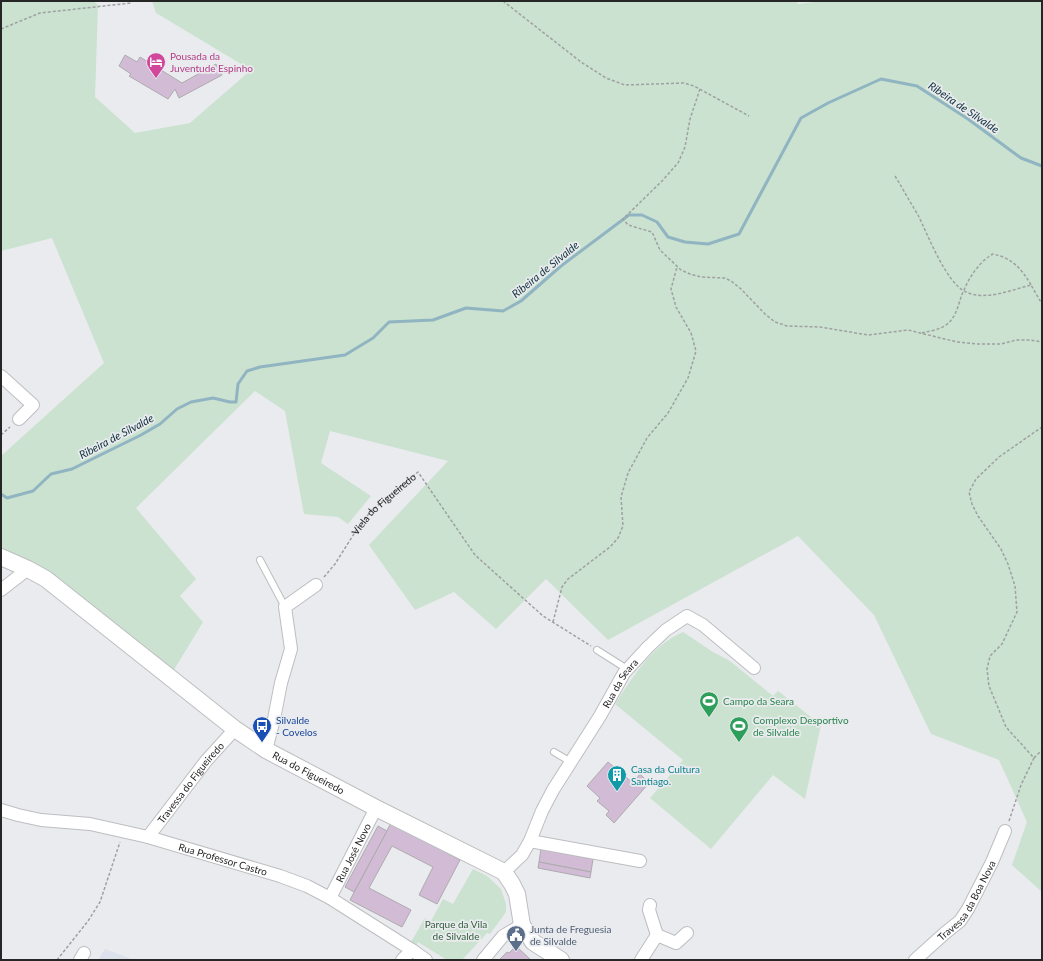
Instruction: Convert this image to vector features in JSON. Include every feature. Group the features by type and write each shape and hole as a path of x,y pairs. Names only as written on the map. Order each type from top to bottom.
{"main road":[{"name":"Rua do Figueiredo","path":"1,557 46,579 235,729 266,750 376,808 504,872"},
{"path":"504,872 517,894 522,925 533,942 561,960"}],"street":[{"path":"1,376 33,405 19,419"},
{"path":"1,590 28,569"},
{"path":"266,750 290,649 285,607 316,585"},
{"name":"Rua da Seara","path":"504,872 522,855 553,790 600,716 624,673 666,630 687,616 703,625 754,668"},
{"name":"Travessa do Figueiredo","path":"148,837 206,761 235,729"},
{"name":"Rua José Novo","path":"330,898 376,808"},
{"name":"Rua Professor Castro","path":"1,810 41,820 90,824 148,837 280,876 308,886 330,898 426,960"},
{"name":"Travessa da Boa Nova","path":"915,960 960,921 968,909 992,862 1005,830"},
{"path":"530,841 640,861"},
{"path":"650,905 649,910 657,935"},
{"path":"483,960 503,936 522,925"},
{"path":"657,935 676,942 687,933"},
{"path":"641,960 657,935"},
{"path":"402,960 412,950"}],"lane":[{"path":"260,560 285,607"},
{"path":"597,650 627,669"},
{"path":"554,752 571,762"}],"path":[{"path":"504,1 581,62 606,78 625,85 684,83 700,89 749,116"},
{"path":"1,29 40,13 131,3"},
{"path":"700,89 690,119 685,147 678,163 663,180 623,219 628,225 652,232 660,250 681,270 695,276 725,278 731,281 741,289 765,314 775,322 787,326 820,328 868,335 908,330 957,342 978,344 1001,344 1016,340 1042,342"},
{"path":"895,176 952,280 958,287 978,295 993,295 1031,285"},
{"path":"920,333 932,331 945,326 954,317 963,290 974,271 986,258 993,254 1002,256 1012,261 1023,272 1042,304"},
{"path":"553,622 562,587 568,579 610,547 618,538 623,526 620,497 628,473 647,438 668,413 688,378 696,351 690,333 676,307 671,289 677,266"},
{"path":"1,435 19,419"},
{"path":"1034,758 1006,727 989,686 987,669 990,656 1002,644 1017,612 1015,586 1008,564 1001,550 978,516 972,504 969,492 976,479 999,457 1042,427"},
{"name":"Viela do Figueiredo","path":"316,585 335,564 371,510 418,472 474,555 543,616 597,650"},
{"path":"1005,830 1021,785 1034,758 1042,750"},
{"path":"57,960 88,921 100,902 124,832"}],"shaded area":[{"path":"105,949 134,960 98,960"}],"green space":[{"path":"1,1 94,1 98,5 95,97 135,133 190,123 251,70 156,13 152,1 796,1 798,4 822,1 1042,1 1042,892 1012,865 1027,822 999,760 931,734 874,615 798,536 608,640 546,579 496,629 454,592 415,610 369,545 448,461 330,431 321,463 371,496 348,524 338,517 304,514 285,411 255,391 136,508 196,579 180,596 203,622 172,673 1,550 1,456 104,363 52,238 1,251"},
{"name":"Complexo Desportivo de Silvalde","path":"683,632 713,652 730,661 773,696 778,691 821,725 805,799 773,775 711,849 650,798 683,760 615,704 636,673 653,653 672,638"},
{"name":"Parque da Vila de Silvalde","path":"473,869 487,876 501,889 506,904 506,912 490,934 487,933 462,960 447,960 418,942 416,945 411,942 425,918 431,921 443,899 453,904"}],"building":[{"name":"Pousada da Juventude Espinho","path":"125,55 137,62 140,57 182,83 216,64 222,75 179,98 175,89 168,99 129,76 131,74 119,66"},
{"name":"Casa da Cultura Santiago.","path":"608,762 633,783 640,774 649,783 614,823 606,815 609,811 597,801 600,798 587,786"},
{"path":"391,823 460,860 437,904 419,895 433,867 392,846 369,888 411,910 402,927 350,900"},
{"path":"378,826 387,831 354,892 345,887"},
{"path":"541,849 593,859 591,872 539,862"},
{"path":"539,862 591,872 590,878 538,868"},
{"name":"Junta de Freguesia de Silvalde","path":"516,946 531,960 499,960 507,952 509,953"}],"waterway":[{"name":"Ribeira de Silvalde","path":"1,494 7,498 33,491 51,474 72,469 141,435 160,424 177,409 191,402 213,398 236,402 238,384 247,371 260,367 345,355 373,338 389,322 433,320 466,308 503,311 521,301 561,266 629,215 642,215 657,222 668,237 685,242 708,244 739,234 801,118 828,103 881,79 917,86 968,119 1021,158 1042,166"}],"place":[{"name":"Pousada da Juventude Espinho","path":"156,79"},
{"name":"Campo da Seara","path":"709,718"},
{"name":"Silvalde - Covelos","path":"262,743"},
{"name":"Complexo Desportivo de Silvalde","path":"739,743"},
{"name":"Casa da Cultura Santiago.","path":"617,792"},
{"name":"Junta de Freguesia de Silvalde","path":"516,952"}]}
